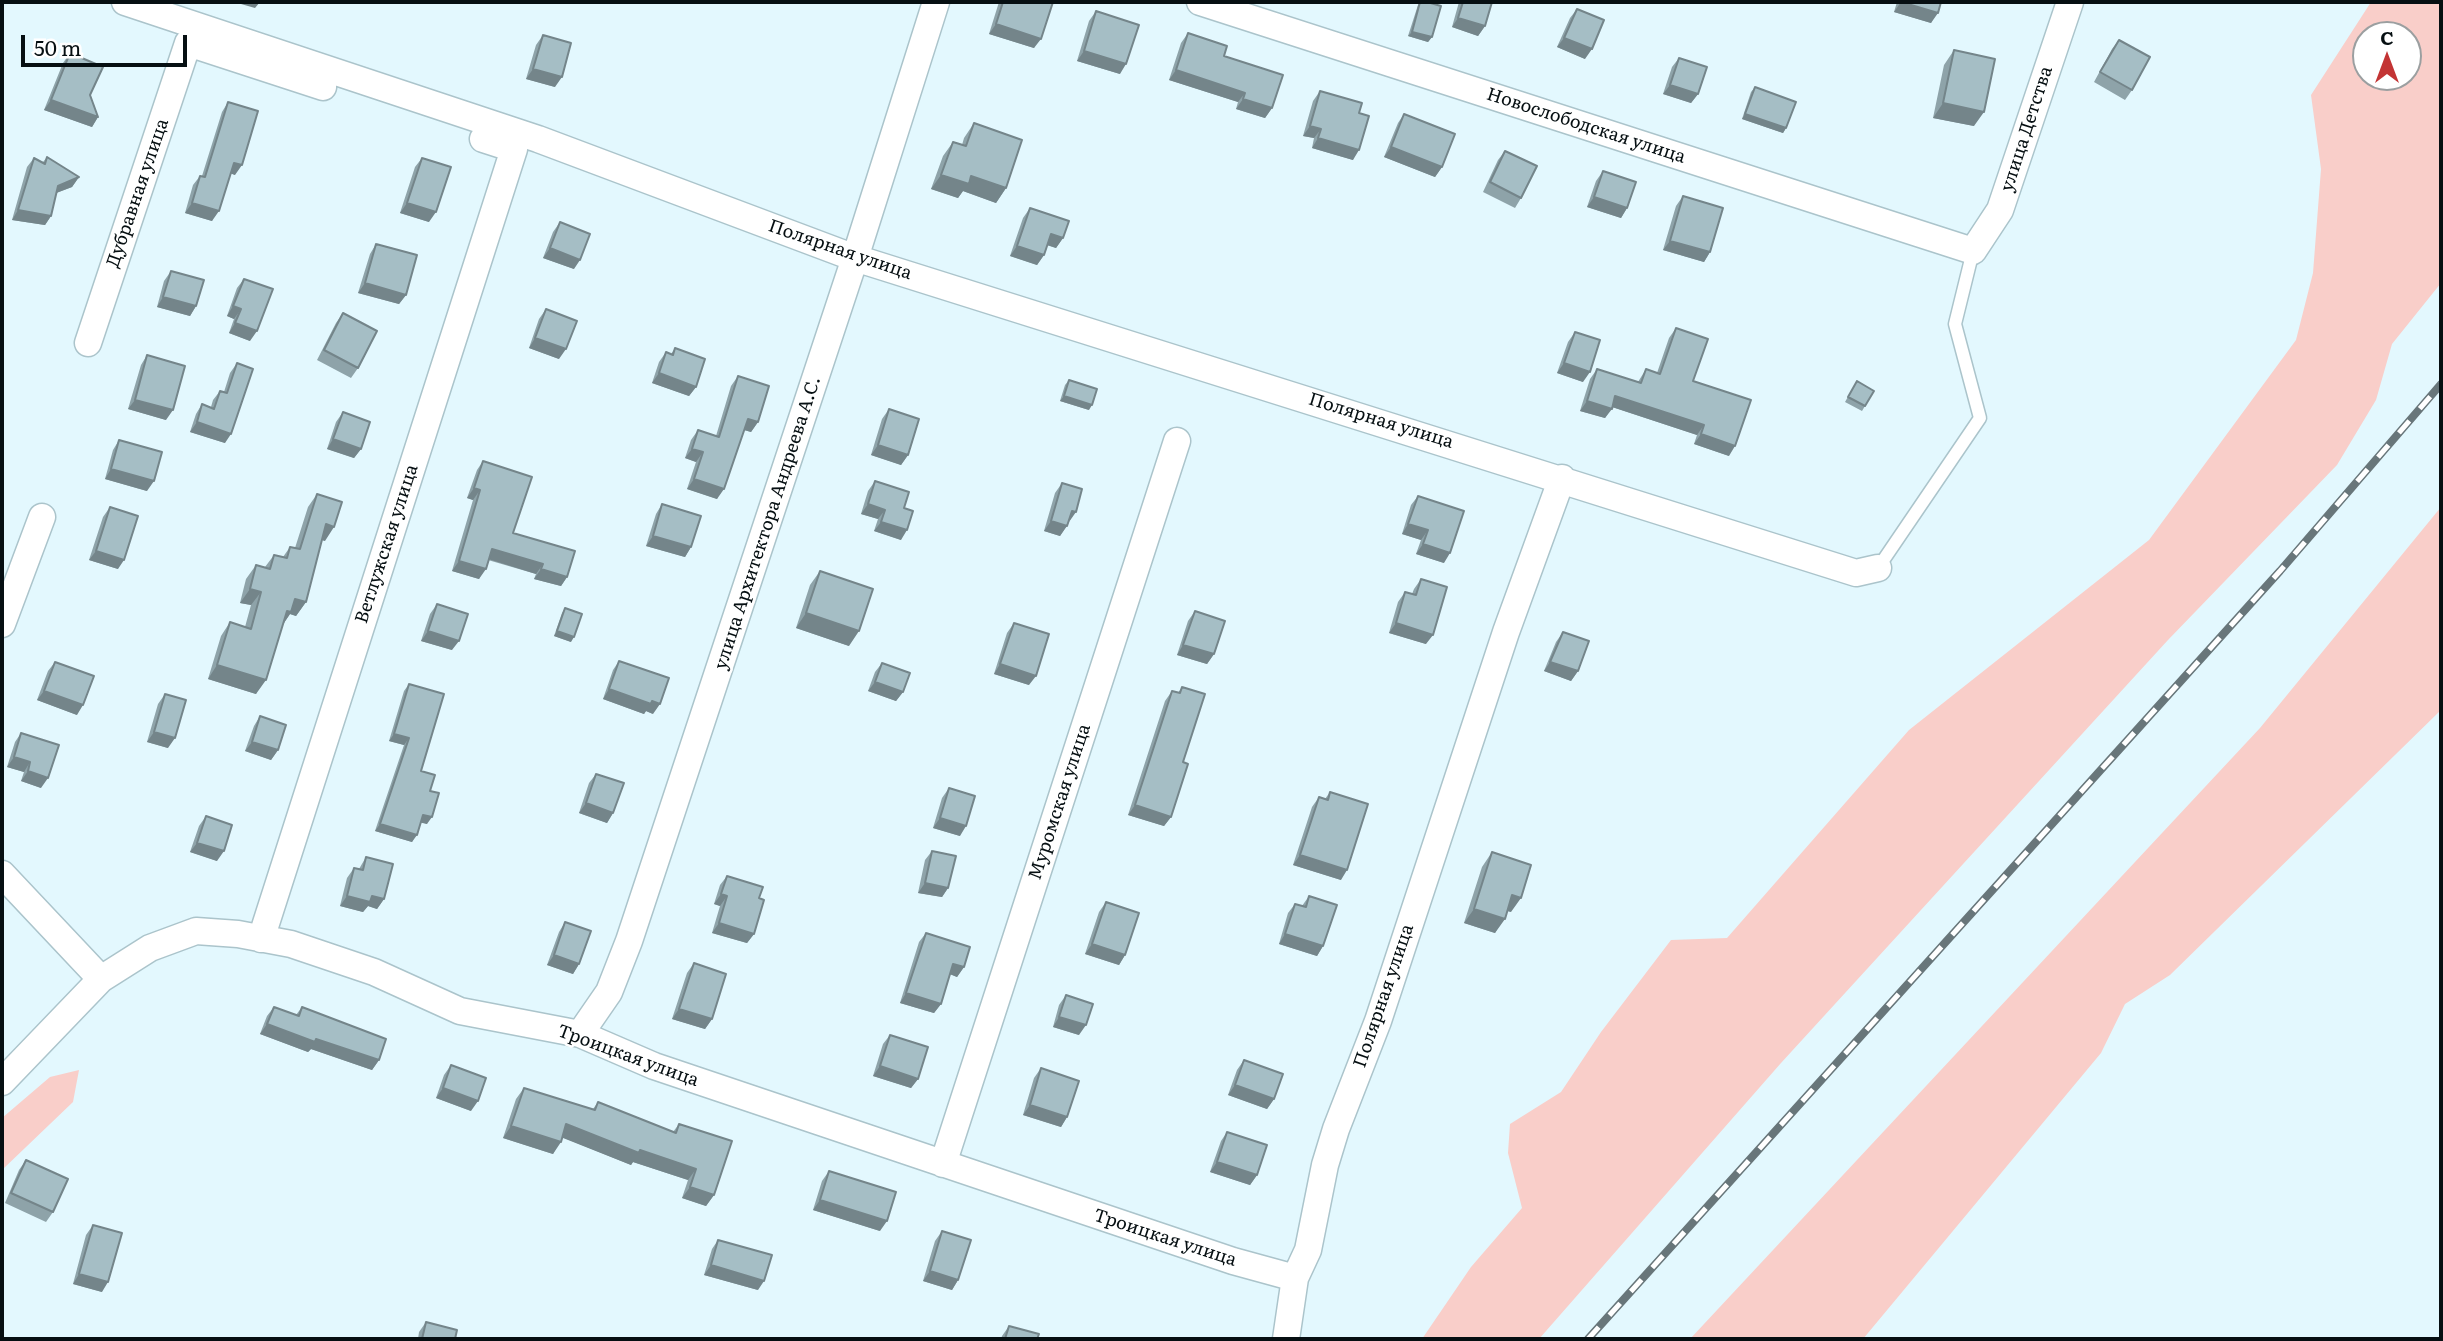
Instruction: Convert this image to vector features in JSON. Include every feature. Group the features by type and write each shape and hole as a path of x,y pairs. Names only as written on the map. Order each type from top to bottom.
{"street":[{"name":"Полярная улица","path":"125,2 538,139 855,258 1562,478 1856,573 1878,568"},
{"name":"улица Архитектора Андреева А.С.","path":"580,1034 609,992 629,941 855,258 936,2"},
{"name":"Новослободская улица","path":"1200,2 1973,251"},
{"name":"улица Детства","path":"1973,251 2000,210 2070,2"},
{"name":"Дубравная улица","path":"88,343 188,43 514,149"},
{"name":"Ветлужская улица","path":"261,939 514,149"},
{"name":"Муромская улица","path":"943,1164 1177,441"},
{"name":"Полярная улица","path":"1286,1339 1295,1278 1308,1250 1325,1165 1336,1129 1378,1021 1506,632 1562,478"},
{"path":"2,624 42,517"},
{"path":"2,874 101,979"},
{"name":"Троицкая улица","path":"2,1082 101,979 150,948 196,931 261,939 291,944 374,972 460,1011 580,1034 654,1066 1233,1261 1295,1278"}],"lane":[{"path":"1878,568 1980,418 1955,324 1973,251"}],"shaded area":[{"path":"2371,2 2441,2 2441,283 2392,344 2376,400 2337,465 2168,640 1781,1063 1539,1339 1422,1339 1471,1267 1522,1208 1508,1153 1510,1124 1561,1092 1601,1032 1671,940 1727,938 1909,730 2149,540 2296,340 2313,273 2321,169 2311,95 2352,31 2352,91 2422,91 2422,21 2359,21"},
{"path":"2441,507 2441,710 2170,975 2125,1004 2101,1053 1863,1339 1690,1339 2260,728"},
{"path":"79,1070 73,1102 2,1170 2,1118 50,1077"}],"building":[{"path":"1003,2 1053,2 1041,39 996,24"},
{"path":"1420,2 1441,6 1432,37 1412,32"},
{"path":"1463,2 1492,2 1485,26 1458,18"},
{"path":"1901,2 1941,2 1938,13"},
{"path":"1577,9 1604,20 1592,49 1564,38"},
{"path":"1096,11 1139,25 1126,64 1084,51"},
{"path":"1188,33 1227,46 1224,56 1283,75 1272,108 1243,99 1245,93 1176,70"},
{"path":"543,35 571,43 562,77 533,69"},
{"path":"2119,40 2150,57 2132,90 2100,72"},
{"path":"1954,50 1995,59 1984,112 1943,103"},
{"path":"70,53 103,67 90,95 98,117 51,100"},
{"path":"1679,58 1707,67 1698,94 1670,85"},
{"path":"1755,87 1796,102 1786,128 1745,114"},
{"path":"1320,91 1362,103 1359,113 1369,116 1359,150 1318,138 1321,129 1310,126"},
{"path":"228,102 258,111 242,165 234,163 219,211 192,203 200,176 205,177"},
{"path":"1404,114 1455,134 1442,167 1391,147"},
{"path":"974,123 1022,140 1006,188 971,176 969,184 941,175 953,142 966,146"},
{"path":"1505,151 1537,166 1521,198 1490,182"},
{"path":"47,157 79,177 58,186 51,216 18,210 34,158 45,164"},
{"path":"422,158 451,167 436,212 407,203"},
{"path":"1603,171 1636,182 1627,208 1594,197"},
{"path":"1683,196 1723,208 1710,252 1670,241"},
{"path":"1030,208 1069,221 1063,238 1051,234 1044,255 1017,246"},
{"path":"560,222 590,234 580,260 550,248"},
{"path":"376,244 417,255 406,295 365,283"},
{"path":"171,271 204,280 196,306 163,297"},
{"path":"244,279 273,289 257,331 235,323 241,309 233,306"},
{"path":"546,309 577,321 566,349 535,338"},
{"path":"343,313 377,331 358,368 324,350"},
{"path":"1676,328 1708,339 1693,381 1751,400 1735,446 1701,434 1704,425 1615,396 1612,409 1587,401 1597,369 1641,383 1646,369 1660,374"},
{"path":"1575,332 1600,340 1590,372 1564,363"},
{"path":"675,348 705,359 696,387 659,373 666,352 673,355"},
{"path":"147,355 185,366 173,410 135,400"},
{"path":"237,363 253,369 231,434 197,422 202,404 214,409 220,391 227,393"},
{"path":"738,376 769,386 758,422 748,419 724,489 694,479 703,452 692,449 698,430 719,437"},
{"path":"1069,380 1097,389 1092,405 1064,396"},
{"path":"1857,381 1874,391 1865,406 1848,397"},
{"path":"889,409 919,419 908,455 878,445"},
{"path":"343,412 370,422 361,449 333,439"},
{"path":"119,440 162,452 154,481 111,469"},
{"path":"483,461 532,477 513,533 575,551 567,577 541,569 543,564 492,549 486,569 459,561 480,490 474,488"},
{"path":"875,481 909,492 904,508 913,511 907,530 881,522 885,510 868,504"},
{"path":"1062,483 1082,489 1076,512 1072,511 1067,526 1051,521"},
{"path":"317,494 342,502 334,527 326,524 306,602 295,599 291,612 287,611 266,680 217,665 230,622 251,629 261,592 250,589 256,565 270,569 274,555 287,558 290,547 300,549"},
{"path":"1418,496 1464,511 1450,553 1423,544 1428,530 1408,524"},
{"path":"662,504 701,516 691,547 653,536"},
{"path":"110,507 138,516 124,560 96,551"},
{"path":"820,571 873,589 859,631 806,613"},
{"path":"1421,579 1447,587 1433,635 1396,623 1405,592 1416,595"},
{"path":"437,604 468,614 459,641 428,631"},
{"path":"565,608 582,614 574,637 557,631"},
{"path":"1195,611 1225,621 1214,654 1183,645"},
{"path":"1014,623 1049,634 1036,676 1000,664"},
{"path":"1563,632 1589,641 1578,671 1550,662"},
{"path":"619,661 669,678 660,704 652,701 651,704 609,689"},
{"path":"55,662 94,676 83,705 44,691"},
{"path":"882,663 910,673 903,692 875,682"},
{"path":"409,684 444,694 421,771 435,775 430,791 439,793 432,817 423,815 417,835 380,824 409,738 394,734"},
{"path":"1182,687 1205,694 1183,762 1188,764 1171,817 1135,805 1172,691 1180,693"},
{"path":"165,694 186,700 175,738 154,732"},
{"path":"260,716 286,725 278,750 252,742"},
{"path":"21,733 59,745 48,778 28,771 30,762 14,757"},
{"path":"596,774 624,783 613,813 586,803"},
{"path":"949,788 975,796 966,826 940,818"},
{"path":"1330,792 1368,804 1347,870 1300,855 1319,797 1328,800"},
{"path":"206,816 232,825 224,851 197,843"},
{"path":"932,851 956,856 948,888 925,883"},
{"path":"1492,852 1531,865 1521,898 1512,895 1505,919 1474,909"},
{"path":"366,857 393,864 384,899 372,896 370,902 347,896 354,868 363,870"},
{"path":"727,876 763,887 759,898 764,900 754,934 719,923 727,896 721,894"},
{"path":"1309,896 1337,905 1323,946 1285,934 1295,904 1306,907"},
{"path":"1106,902 1139,913 1125,955 1092,944"},
{"path":"565,922 591,931 579,964 554,955"},
{"path":"926,933 970,947 964,967 953,964 941,1004 906,993"},
{"path":"694,963 726,974 712,1019 679,1009"},
{"path":"1066,995 1093,1004 1086,1025 1059,1017"},
{"path":"274,1007 299,1016 302,1007 386,1039 379,1060 316,1039 315,1042 267,1024"},
{"path":"890,1035 928,1047 918,1079 880,1066"},
{"path":"1244,1060 1283,1074 1274,1099 1235,1085"},
{"path":"451,1065 486,1078 478,1101 443,1088"},
{"path":"1041,1068 1079,1081 1067,1117 1030,1105"},
{"path":"524,1088 595,1110 598,1102 676,1133 679,1124 732,1141 714,1195 690,1187 696,1169 640,1150 639,1153 566,1124 561,1142 511,1126"},
{"path":"1227,1132 1267,1145 1257,1175 1217,1162"},
{"path":"26,1160 68,1179 53,1212 11,1193"},
{"path":"829,1171 896,1192 887,1221 820,1200"},
{"path":"93,1225 122,1233 108,1282 79,1274"},
{"path":"942,1231 971,1240 958,1280 930,1271"},
{"path":"718,1240 772,1255 764,1281 711,1265"},
{"path":"426,1322 457,1330 455,1339 422,1339"},
{"path":"1009,1326 1039,1334 1037,1339 1005,1339"}],"railway":[{"path":"1588,1339 2280,571 2441,384"}]}
